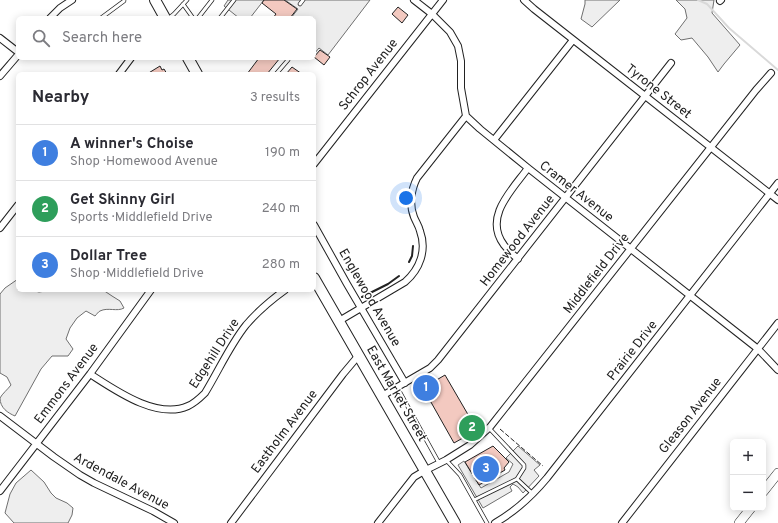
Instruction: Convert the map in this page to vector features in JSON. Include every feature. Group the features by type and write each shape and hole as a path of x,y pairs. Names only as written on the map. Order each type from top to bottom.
{"main road":[{"path":"155,0 164,16"},
{"path":"189,60 197,72"},
{"name":"East Market Street","path":"316,281 455,523"},
{"path":"766,488 778,473"},
{"path":"739,523 748,511"}],"street":[{"path":"52,16 60,8 72,0"},
{"path":"339,321 406,282 413,275 418,266 423,249 421,232 412,209 411,200 413,188 417,178 466,116 461,88 461,61 458,46 450,32 432,14 414,0"},
{"name":"Schrop Avenue","path":"316,161 442,0"},
{"name":"Tyrone Street","path":"524,0 778,200"},
{"path":"0,38 16,50"},
{"path":"494,140 573,40"},
{"path":"0,76 16,57"},
{"path":"120,72 130,60"},
{"name":"Homewood Avenue","path":"382,396 430,368 438,360 671,63"},
{"name":"Middlefield Drive","path":"378,523 414,477 470,445 489,428 770,73"},
{"name":"Cramer Avenue","path":"466,116 528,168 758,349 778,370"},
{"path":"518,259 504,246 499,235 497,220 502,204 528,168"},
{"name":"Prairie Drive","path":"495,523 513,512 533,494 547,478 778,184"},
{"path":"0,228 16,208"},
{"name":"Englewood Avenue","path":"316,229 405,383"},
{"name":"Emmons Avenue","path":"0,491 90,374 150,292"},
{"name":"Edgehill Drive","path":"90,374 122,394 158,409 182,409 205,393 237,338 249,321 272,299 283,292"},
{"name":"Gleason Avenue","path":"622,523 778,323"},
{"name":"Eastholm Avenue","path":"231,523 359,355"},
{"name":"Ardendale Avenue","path":"0,416 80,475 153,510 174,523"}],"lane":[{"path":"104,16 124,0"},
{"path":"172,16 187,0"},
{"path":"200,16 212,0"},
{"path":"222,16 234,0"},
{"path":"300,4 303,0"},
{"path":"183,4 192,16"},
{"path":"278,72 288,60"},
{"path":"397,387 440,463"},
{"path":"474,500 517,479 524,468 524,465 489,428"},
{"path":"446,460 460,475 487,523"},
{"path":"517,479 533,494"}],"shaded area":[{"path":"228,0 264,0 252,16 236,16 224,6"},
{"path":"285,0 370,0 328,55 319,48 316,52 316,16 293,16 298,9"},
{"path":"585,0 620,0 592,27 581,19"},
{"path":"676,0 714,0 712,13 740,45 718,72 692,38 681,40 675,34 687,18 685,9"},
{"path":"16,280 16,292 106,292 120,301 124,308 118,310 106,309 99,311 95,316 86,311 77,318 70,328 66,339 73,349 68,356 52,356 41,369 15,416 5,410 0,402 1,396 11,385 7,377 0,373 0,294 5,288"},
{"path":"518,446 540,465 534,470 539,476 523,493 513,484 510,487 512,491 483,508 458,465 464,461 481,488 509,472 513,464 506,458"},
{"path":"31,470 44,482 56,498 67,503 73,508 72,515 68,523 14,523 5,513 10,494 16,483"}],"building":[{"path":"264,0 284,0 297,9 292,16 274,16 276,14 262,3"},
{"path":"398,7 408,15 402,23 392,14"},
{"path":"320,50 330,57 324,65 316,59 316,55"},
{"path":"258,60 278,60 269,72 248,72"},
{"path":"160,66 162,70 164,69 166,72 150,72"},
{"path":"292,67 299,72 288,72"},
{"path":"445,375 477,430 454,443 423,388"},
{"path":"493,446 509,462 504,468 505,470 479,485 465,462"}],"waterway":[{"path":"698,0 707,4 729,28 778,70"}],"fence":[{"path":"500,429 543,466"}],"wall":[{"path":"409,262 412,256 413,246"},
{"path":"362,297 388,284 399,276"}],"place":[{"name":"A winner's Choise","path":"426,388"},
{"name":"Get Skinny Girl","path":"472,428"},
{"name":"Dollar Tree","path":"486,469"}]}
